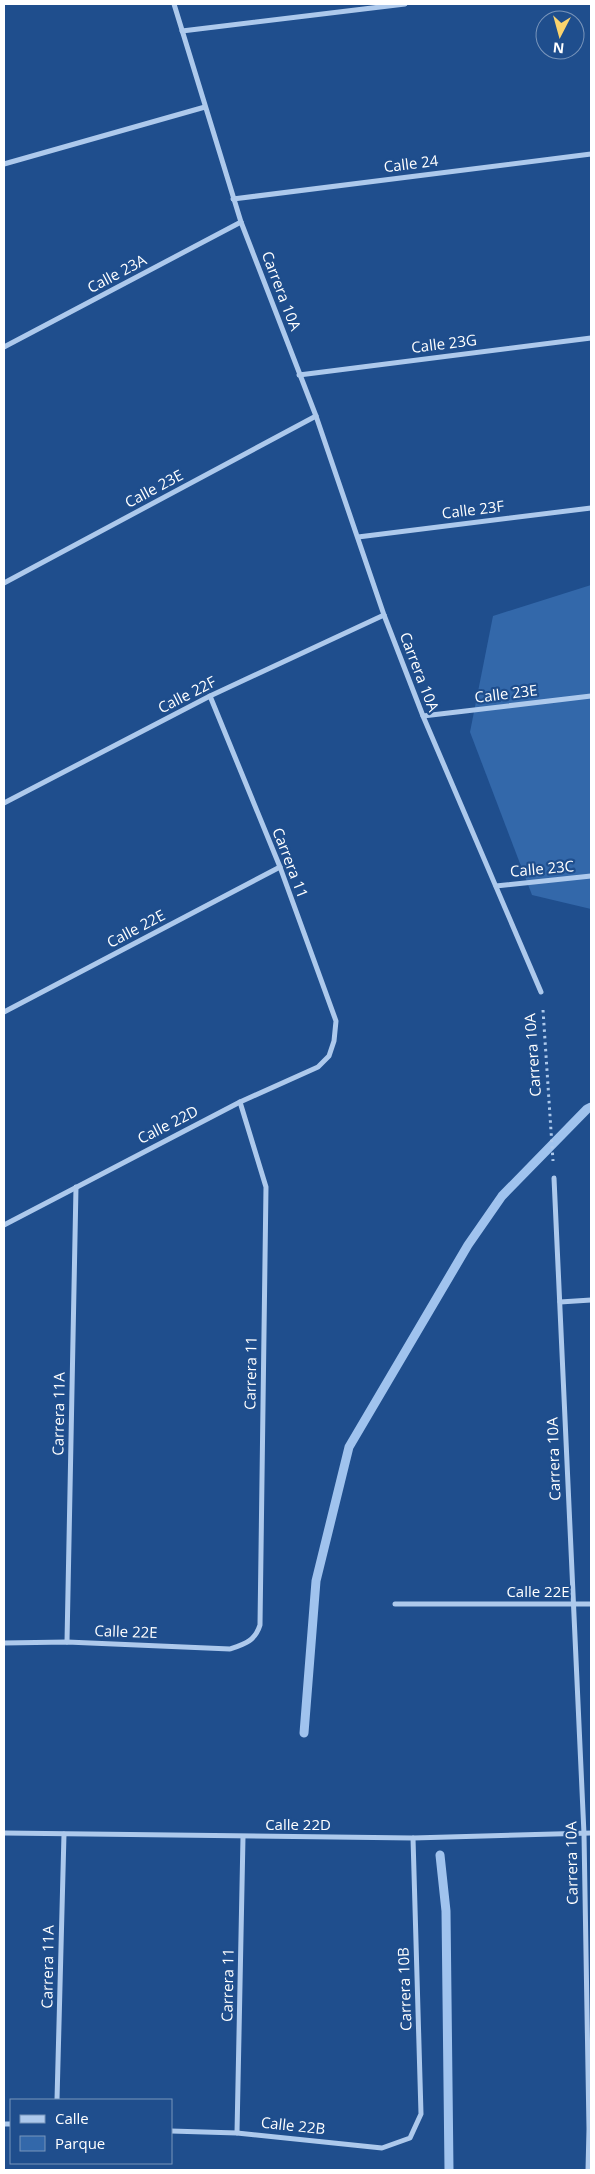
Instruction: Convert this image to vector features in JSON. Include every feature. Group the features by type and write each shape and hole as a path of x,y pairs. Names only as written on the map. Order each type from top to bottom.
{"street":[{"name":"Carrera 10A","path":"174,4 241,222 316,416 384,615 423,716 541,992"},
{"path":"182,31 405,4"},
{"path":"4,164 204,106"},
{"name":"Calle 24","path":"234,199 591,154"},
{"name":"Calle 23A","path":"4,347 241,222"},
{"name":"Calle 23G","path":"299,375 591,338"},
{"name":"Calle 23E","path":"4,583 316,416"},
{"name":"Calle 23F","path":"358,537 591,508"},
{"name":"Calle 22F","path":"4,802 210,696 384,615"},
{"name":"Carrera 11","path":"210,696 280,868 336,1021 334,1041"},
{"name":"Calle 23E","path":"423,716 591,696"},
{"name":"Calle 22E","path":"4,1012 280,868"},
{"name":"Calle 23C","path":"496,886 591,876"},
{"name":"Calle 22D","path":"4,1225 240,1102 318,1068 329,1056 334,1041"},
{"name":"Carrera 11","path":"240,1102 266,1187 260,1625 257,1634 247,1644"},
{"name":"Carrera 10A","path":"554,1178 584,1834 590,2129 588,2170"},
{"name":"Carrera 11A","path":"67,1642 76,1187"},
{"path":"560,1302 591,1300"},
{"name":"Calle 22E","path":"395,1604 591,1604"},
{"name":"Calle 22E","path":"4,1643 67,1642 230,1648 247,1644"},
{"name":"Calle 22D","path":"4,1833 413,1838 591,1834"},
{"name":"Carrera 11A","path":"57,2099 64,1834"},
{"name":"Carrera 11","path":"238,2133 243,1837"},
{"name":"Carrera 10B","path":"410,2138 421,2114 413,1838"},
{"name":"Calle 22B","path":"172,2131 238,2133 382,2148 410,2138"}],"path":[{"name":"Carrera 10A","path":"541,992 554,1178"}],"green space":[{"path":"591,585 591,909 532,895 470,732 493,616"}],"waterway":[{"path":"304,1733 316,1581 349,1447 468,1245 502,1196 591,1107"},
{"path":"440,1855 446,1911 449,2170"}]}
